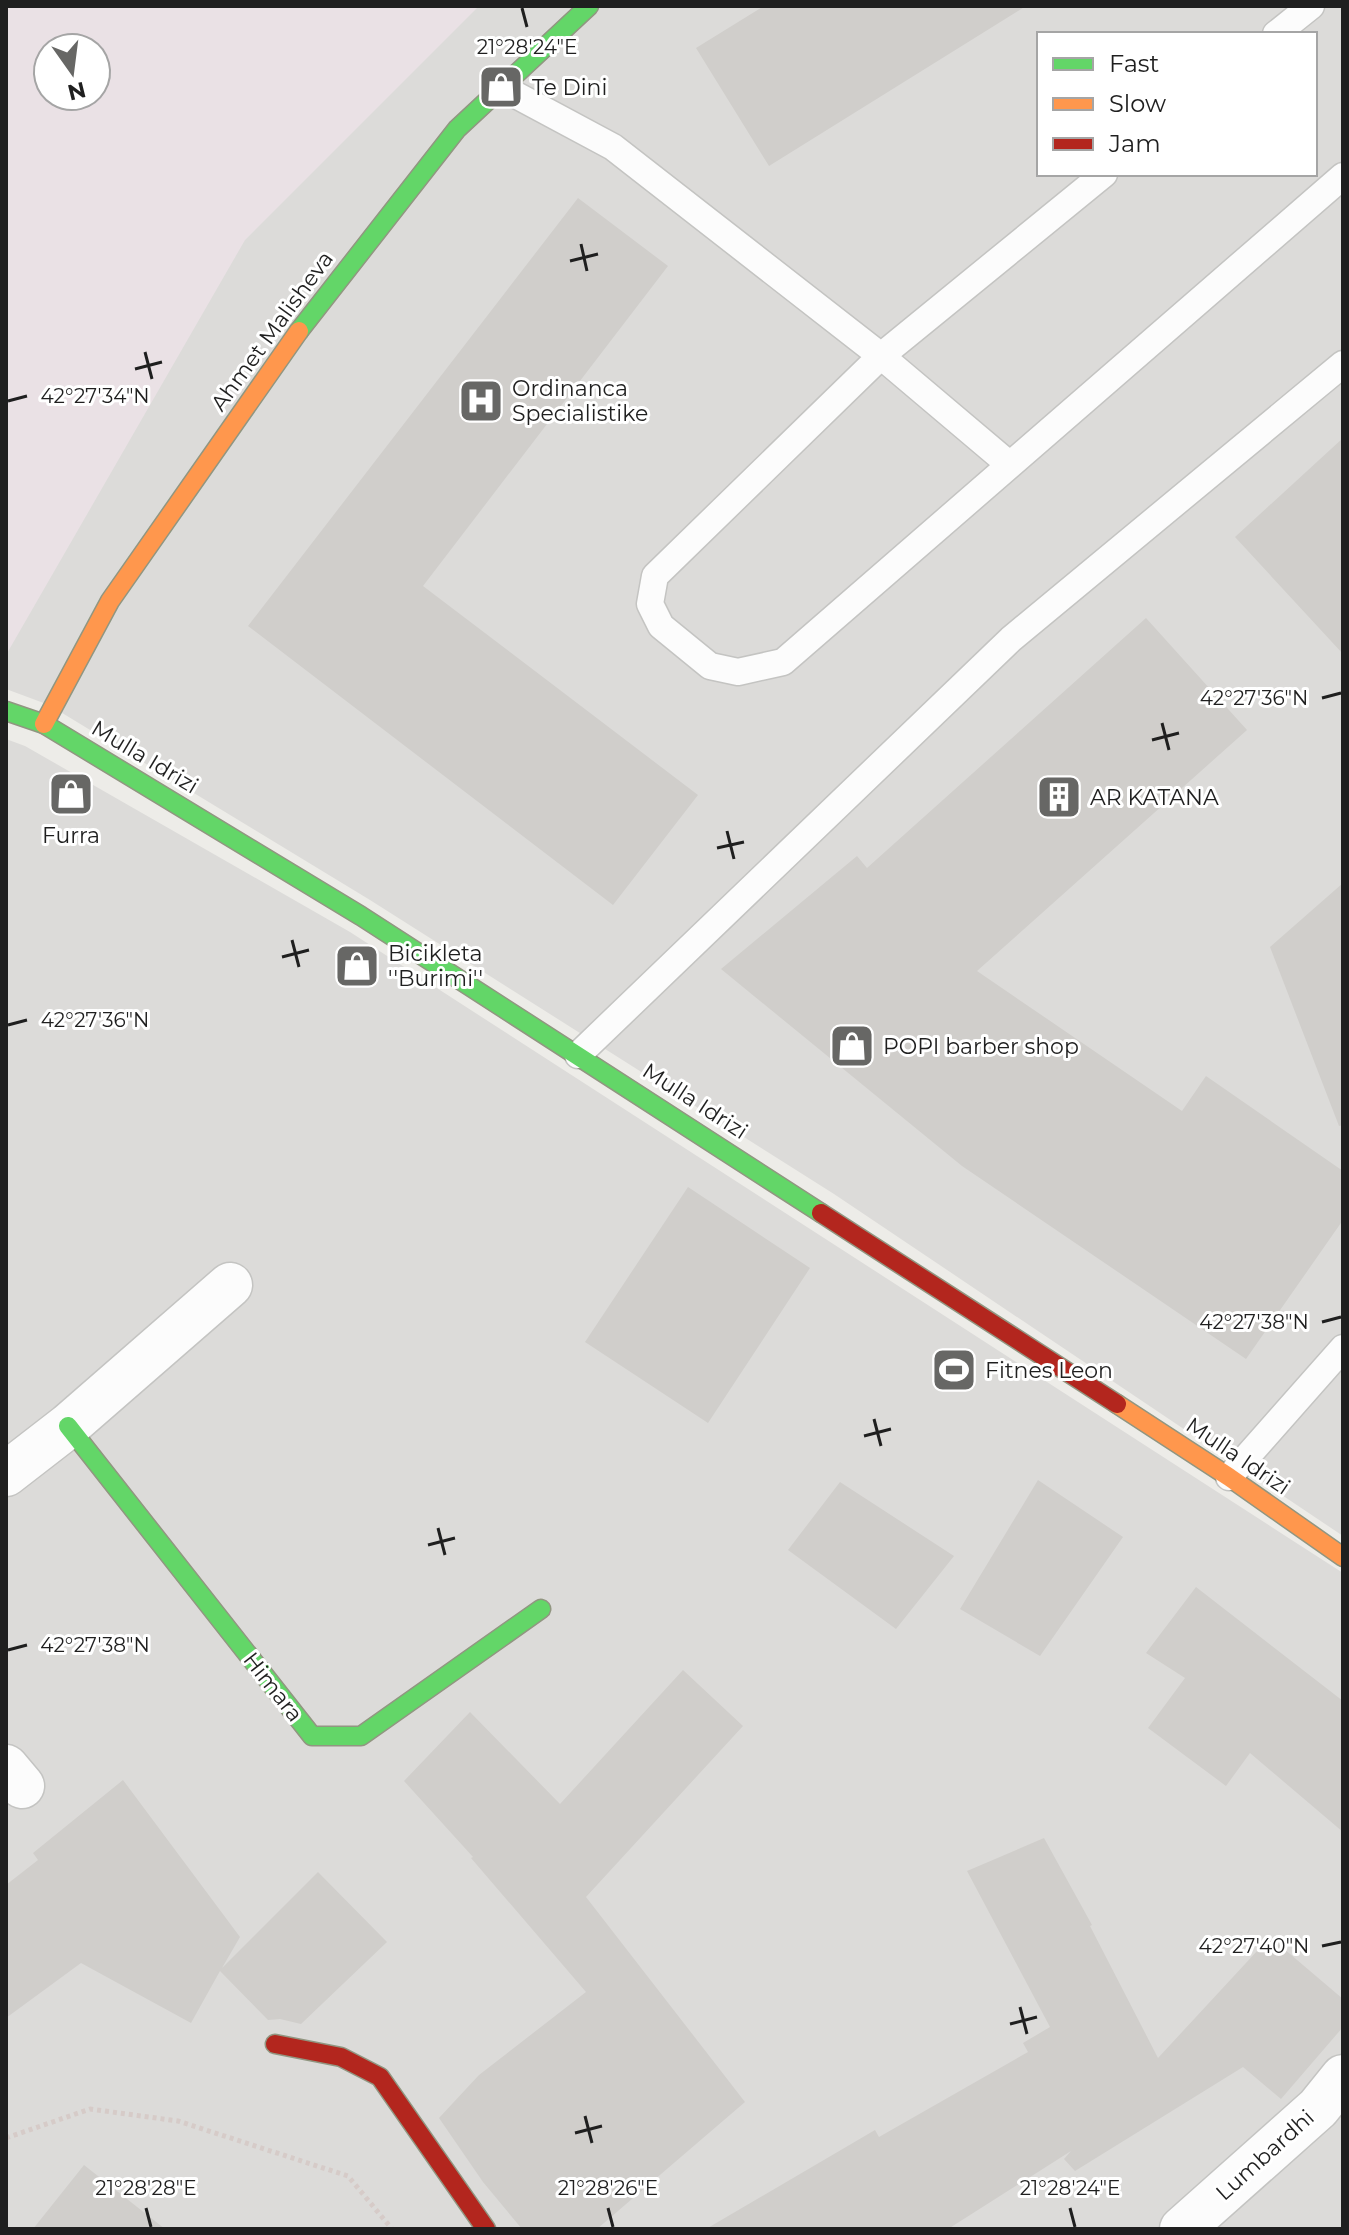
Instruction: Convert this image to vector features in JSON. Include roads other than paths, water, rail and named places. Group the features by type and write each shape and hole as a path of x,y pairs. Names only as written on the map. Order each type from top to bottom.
{"street":[{"name":"Ahmet Malisheva","path":"44,724 110,601 291,341 457,129 589,6"},
{"name":"Mulla Idrizi","path":"6,711 44,724 361,916 1229,1477 1343,1557"},
{"path":"6,1474 68,1426 230,1285"},
{"name":"Himara","path":"68,1426 312,1736 361,1736 541,1609"},
{"path":"275,2044 341,2057 380,2077 486,2229"},
{"name":"Lumbardhi","path":"1182,2229 1318,2108 1343,2077"}],"lane":[{"path":"1278,32 1311,6"},
{"path":"501,87 613,147 881,356 1010,465"},
{"path":"1102,176 881,356 655,576 650,604 661,626 710,666 738,672 783,662 1343,176"},
{"path":"578,1055 1011,639 1343,364"},
{"path":"1229,1477 1343,1348"}],"place":[{"name":"Te Dini","path":"501,87"},
{"name":"Ordinanca Specialistike","path":"481,401"},
{"name":"Furra","path":"71,794"},
{"name":"AR KATANA","path":"1059,797"},
{"name":"Bicikleta ''Burimi''","path":"357,966"},
{"name":"POPI barber shop","path":"852,1046"},
{"name":"Fitnes Leon","path":"954,1370"}]}
